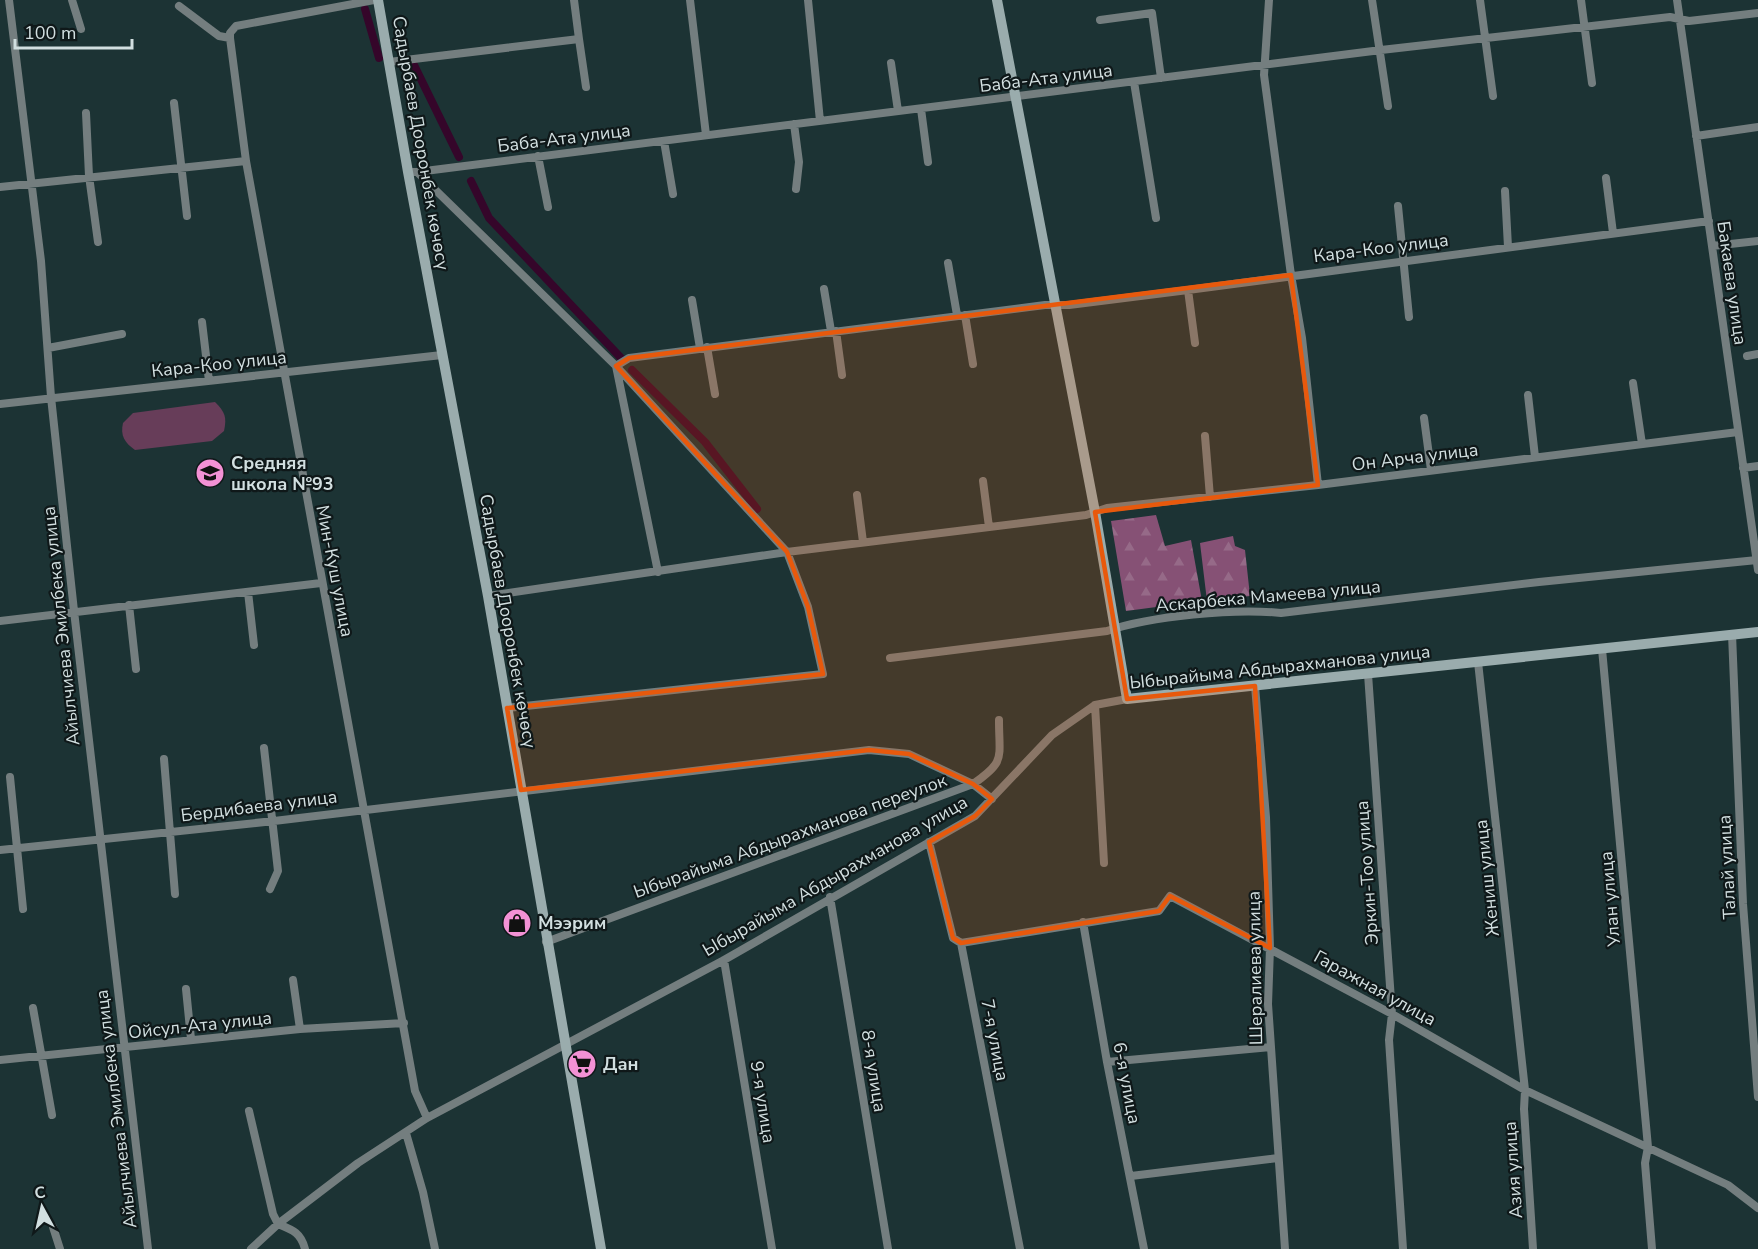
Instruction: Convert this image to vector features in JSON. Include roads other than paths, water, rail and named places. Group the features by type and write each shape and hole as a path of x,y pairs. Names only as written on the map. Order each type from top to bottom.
{"street":[{"name":"Айылчиева Эмилбека улица","path":"9,0 41,261 51,397 99,839 148,1249"},
{"path":"72,0 81,29"},
{"path":"179,6 219,36 230,38 230,33 236,26 376,0"},
{"name":"Садырбаев Дооронбек көчөсү","path":"376,0 412,172 442,355 488,596 600,1249"},
{"path":"574,0 586,87"},
{"path":"690,0 706,135"},
{"path":"808,0 820,121"},
{"path":"997,0 1014,97 1057,305 1117,628 1127,699"},
{"path":"1269,0 1265,64 1291,275 1302,338 1318,485"},
{"path":"1372,0 1388,106"},
{"path":"1480,0 1493,96"},
{"path":"1581,0 1592,83"},
{"name":"Бакаева улица","path":"1677,0 1758,570"},
{"path":"1101,20 1152,13 1161,78"},
{"name":"Баба-Ата улица","path":"412,172 1381,50 1585,27 1680,18 1689,21 1758,13"},
{"name":"Мин-Куш улица","path":"230,38 246,160 321,583 365,808 374,873 415,1091 427,1118"},
{"path":"389,62 579,39"},
{"path":"891,63 898,111"},
{"path":"1134,82 1156,218"},
{"path":"174,103 187,216"},
{"path":"921,108 928,162"},
{"path":"86,113 89,176 98,242"},
{"path":"794,124 799,162 796,189"},
{"path":"1696,136 1758,127"},
{"path":"664,141 673,194"},
{"path":"538,156 548,207"},
{"path":"0,187 246,160"},
{"path":"412,172 616,366 787,552 808,607 823,674 507,708"},
{"path":"1606,178 1613,233"},
{"path":"1504,191 1508,246"},
{"path":"1398,206 1409,317"},
{"name":"Кара-Коо улица","path":"616,366 629,358 703,348 961,315 1188,290 1708,221"},
{"path":"1712,246 1758,241"},
{"path":"948,263 973,364"},
{"path":"824,289 842,375"},
{"path":"1188,290 1195,343"},
{"path":"692,300 715,394"},
{"path":"202,322 209,381"},
{"path":"48,348 122,334"},
{"path":"1747,356 1758,354"},
{"name":"Кара-Коо улица","path":"0,404 442,355"},
{"path":"616,366 658,572"},
{"path":"1633,383 1641,444"},
{"path":"1528,396 1535,457"},
{"path":"1424,418 1431,471"},
{"name":"Он Арча улица","path":"488,596 863,542 1086,516 1095,512 1210,497 1738,432"},
{"path":"1205,436 1210,497"},
{"path":"1743,468 1758,466"},
{"path":"984,481 989,527"},
{"path":"857,495 863,542"},
{"name":"Аскарбека Мамеева улица","path":"890,658 1252,610 1281,613 1539,582 1757,560"},
{"path":"0,621 321,583"},
{"path":"248,591 254,645"},
{"path":"129,605 136,669"},
{"name":"Ыбырайыма Абдырахманова улица","path":"251,1249 278,1224 358,1163 427,1118 565,1047 724,960 830,897 975,816 1052,735 1095,705 1127,699 1758,632"},
{"name":"Талай улица","path":"1732,634 1743,904 1758,1097"},
{"name":"Улан улица","path":"1602,649 1648,1147 1645,1163 1652,1249"},
{"name":"Жениш улица","path":"1478,662 1525,1090"},
{"name":"Эркин-Тоо улица","path":"1368,674 1392,1014 1389,1040 1403,1249"},
{"name":"Шералиева улица","path":"1255,686 1266,817 1270,948 1268,1004 1285,1249"},
{"path":"1095,705 1104,863"},
{"name":"Ыбырайыма Абдырахманова переулок","path":"546,942 973,784 994,770 998,763 999,720"},
{"path":"264,748 278,871 270,889"},
{"name":"Бердибаева улица","path":"0,850 274,821 365,808 869,750 909,754 973,784 992,799"},
{"path":"164,759 175,894"},
{"path":"10,777 23,909"},
{"name":"7-я улица","path":"929,842 952,938 961,943 1020,1249"},
{"name":"Гаражная улица","path":"961,943 1159,911 1170,896 1392,1014 1525,1090 1728,1185 1758,1208"},
{"name":"8-я улица","path":"830,897 888,1249"},
{"name":"6-я улица","path":"1083,922 1107,1062 1144,1249"},
{"name":"9-я улица","path":"724,960 772,1249"},
{"path":"293,980 300,1029"},
{"path":"186,989 191,1039"},
{"path":"33,1008 52,1114"},
{"name":"Ойсул-Ата улица","path":"0,1060 300,1029 404,1023"},
{"path":"1107,1062 1271,1047"},
{"name":"Азия улица","path":"1525,1090 1524,1109 1533,1249"},
{"path":"249,1111 273,1214 278,1224 295,1231 302,1237 305,1249"},
{"path":"406,1133 421,1184 435,1249"},
{"path":"1131,1176 1278,1158"},
{"path":"53,1227 60,1249"}],"waterway":[{"path":"365,9 379,58"},
{"path":"414,65 459,157"},
{"path":"471,181 489,218 622,359"},
{"path":"632,370 705,442 757,509"}],"place":[{"name":"Средняя школа №93","path":"210,473"},
{"name":"Мээрим","path":"517,923"},
{"name":"Дан","path":"582,1064"}]}
